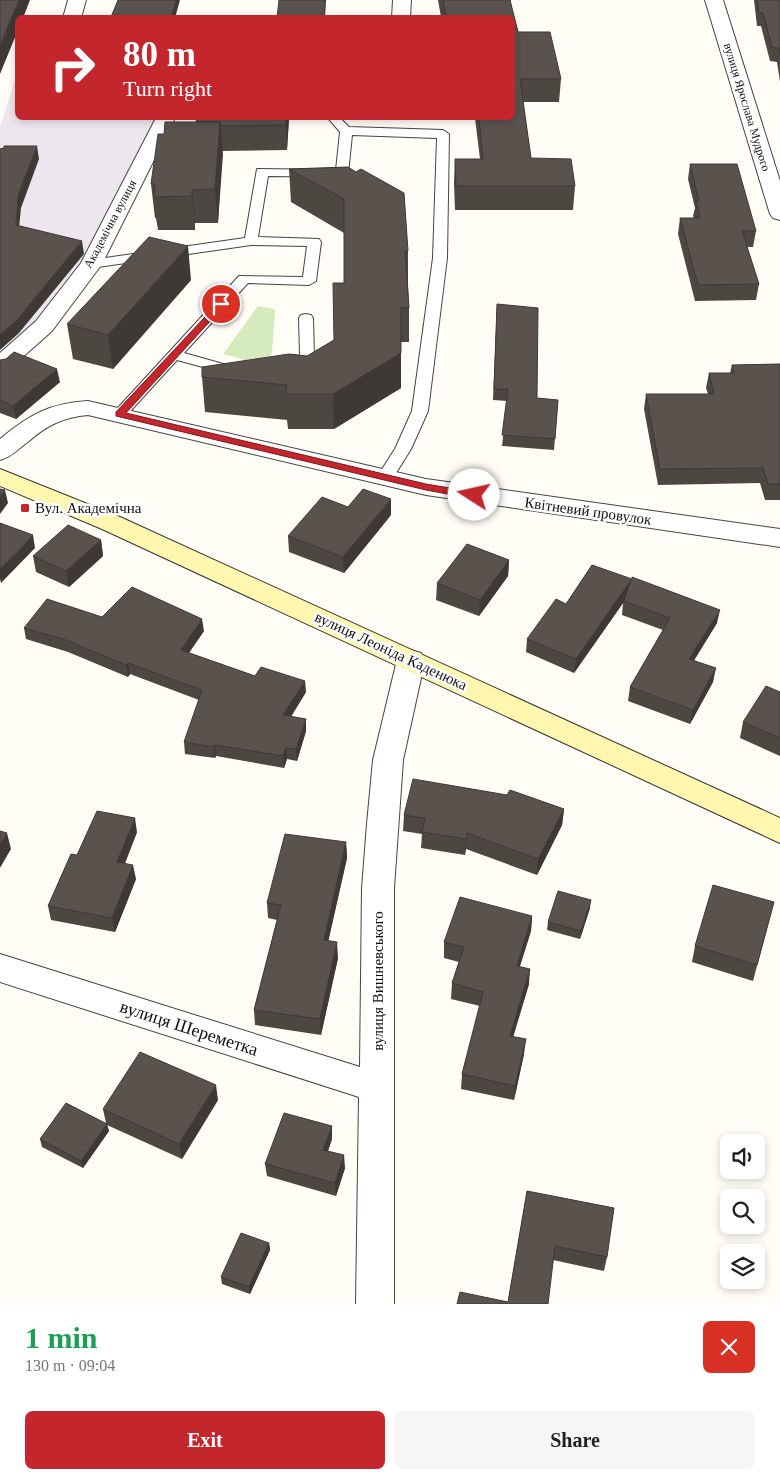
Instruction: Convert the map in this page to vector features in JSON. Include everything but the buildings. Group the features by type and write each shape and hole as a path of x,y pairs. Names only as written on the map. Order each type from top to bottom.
{"street":[{"path":"73,15 77,0"},
{"path":"401,15 402,0"},
{"name":"вулиця Ярослава Мудрого","path":"714,0 780,214"},
{"name":"Академічна вулиця","path":"0,365 44,326 91,264 164,120"},
{"name":"Квітневий провулок","path":"0,452 40,419 62,409 88,408 385,477 474,495 780,538"},
{"name":"вулиця Леоніда Каденюка","path":"0,477 111,523 780,831"},
{"name":"вулиця Вишневського","path":"375,1304 378,888 388,760 411,660"},
{"name":"вулиця Шереметка","path":"0,968 378,1088"}],"lane":[{"path":"336,120 346,131 443,134 440,258 420,411 406,443 385,477"},
{"path":"251,241 262,172 342,174 346,131"},
{"path":"91,264 251,241 314,242 309,281 244,279 120,414"},
{"path":"279,372 287,371 307,356 306,318"},
{"path":"174,355 253,377"}],"shaded area":[{"path":"14,83 15,120 164,120 91,264 10,355 0,353 0,127"}],"green space":[{"path":"258,306 275,309 272,353 263,365 223,354"}],"place":[{"name":"Вул. Академічна","path":"25,508"}],"route":[{"path":"221,304 120,414 426,487 474,495"}]}
